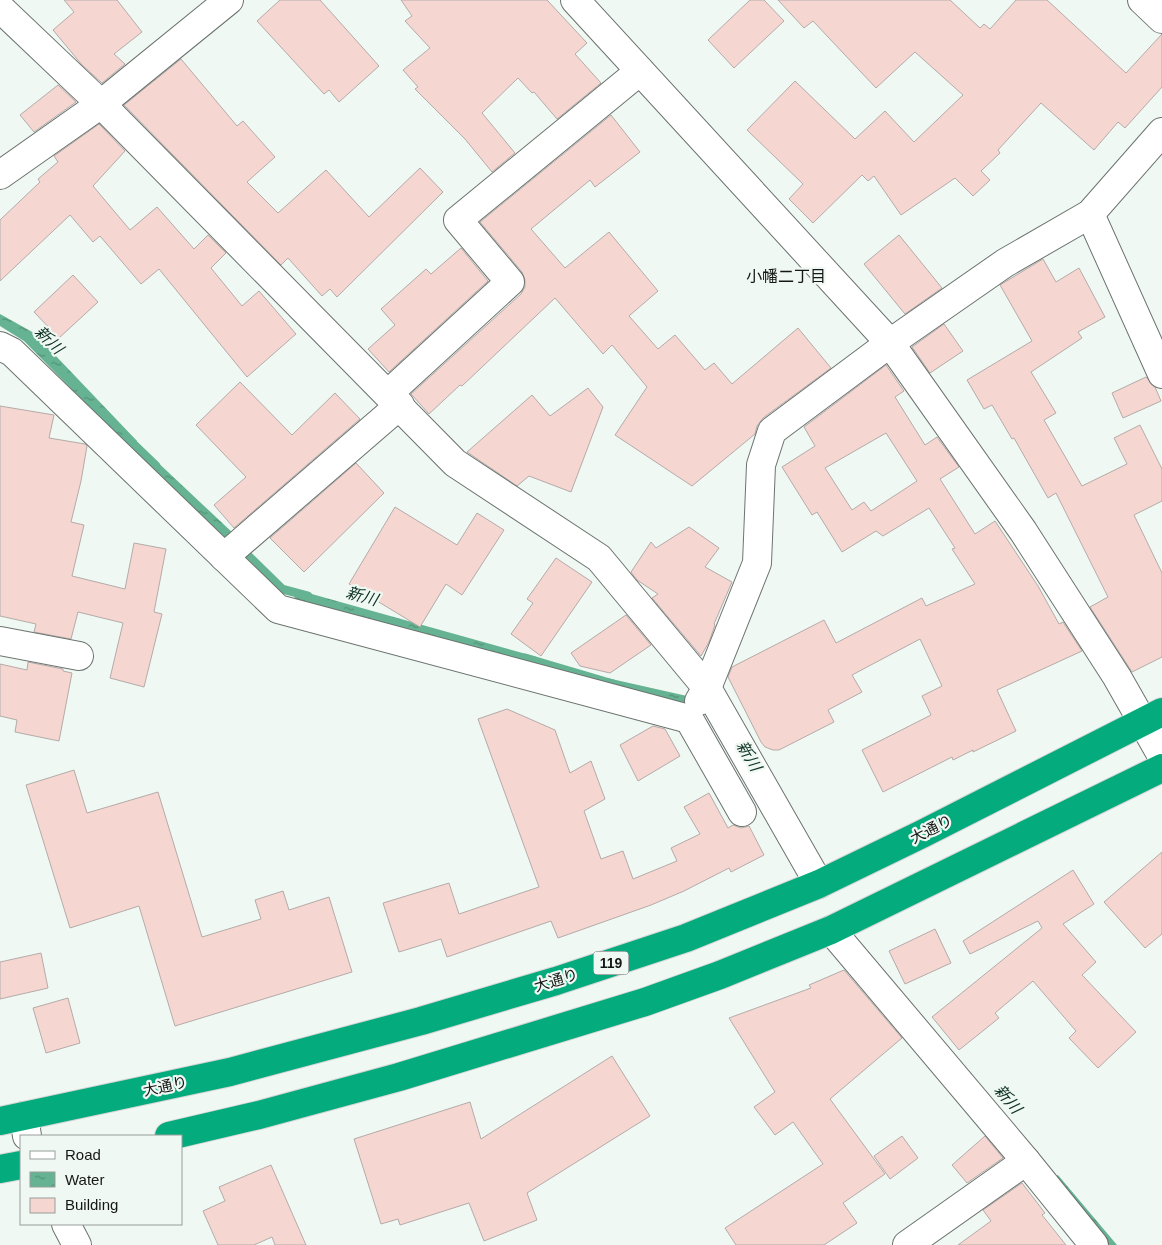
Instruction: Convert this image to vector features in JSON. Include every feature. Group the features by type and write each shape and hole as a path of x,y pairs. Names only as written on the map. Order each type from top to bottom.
{"highway":[{"name":"大通り","path":"17,1124 230,1072 421,1021 686,938 819,884 1152,717"},
{"path":"172,1135 259,1115 399,1076 645,1002 720,975 831,930 1162,768"},
{"path":"0,1169 20,1165"}],"street":[{"path":"0,176 101,104 229,0"},
{"path":"575,0 890,343 1023,531 1116,677 1152,717 1162,756"},
{"path":"1142,0 1162,19"},
{"path":"0,8 101,104 394,399 455,463 599,558 697,706 819,884"},
{"path":"226,556 394,399 510,282 458,220 640,71"},
{"path":"742,812 697,706 757,563 761,465 772,431 890,343 1006,263 1090,214 1162,132"},
{"path":"1090,214 1162,374"},
{"path":"0,346 12,352 226,556 278,609 697,706"},
{"path":"0,641 79,656"},
{"path":"831,930 1026,1161 1094,1245"},
{"path":"907,1245 1026,1161"},
{"path":"67,1225 77,1245"}],"water":[{"path":"0,314 34,333 137,441 130,448 24,341 0,326"},
{"path":"151,456 235,535 228,542 145,463"},
{"path":"301,591 537,657 534,667 293,599"},
{"path":"607,678 687,696 685,705 600,684"},
{"path":"1058,1175 1117,1245 1105,1245 1051,1181"}],"building":[{"path":"64,0 117,0 142,32 114,54 125,64 102,83 82,65 53,30 74,12"},
{"path":"280,0 320,0 379,66 339,102 329,90 324,94 257,21"},
{"path":"401,0 547,0 587,43 575,54 601,83 557,119 534,92 532,93 518,78 482,113 515,153 492,172 465,139 415,89 418,87 403,70 430,48 405,21 412,16"},
{"path":"750,0 764,0 784,21 734,68 708,40"},
{"path":"778,0 950,0 980,28 984,24 990,29 1016,0 1047,0 1126,73 1162,34 1162,87 1125,128 1118,122 1094,150 1041,103 998,150 1000,153 981,171 990,180 973,196 955,178 901,215 874,176 868,181 862,175 813,223 789,199 803,184 747,130 795,81 855,139 885,111 914,142 963,95 915,52 876,88 813,21 804,28"},
{"path":"181,59 237,126 243,121 275,157 247,182 278,213 326,170 369,217 420,168 443,192 337,297 330,289 322,296 288,258 281,265 124,105"},
{"path":"58,85 76,102 34,132 20,115"},
{"path":"611,115 640,152 595,187 590,180 531,229 565,268 609,232 658,291 629,316 658,349 675,335 705,370 714,363 732,384 798,328 831,368 763,418 757,426 755,434 692,486 615,435 647,387 612,345 603,354 555,298 462,386 460,385 429,414 411,394 521,294 525,287 522,272 480,222"},
{"path":"99,124 125,151 93,186 130,230 157,207 194,249 208,235 226,253 211,268 242,306 259,291 296,334 247,377 159,269 141,284 100,236 93,242 70,215 0,281 0,220 40,182 38,179 58,162 54,156"},
{"path":"899,235 942,288 905,314 864,264"},
{"path":"461,248 488,281 389,372 368,349 395,325 381,309 426,269 431,274"},
{"path":"1043,259 1056,282 1079,268 1105,317 1078,332 1082,338 1031,372 1056,413 1044,420 1082,486 1127,464 1114,438 1140,425 1162,469 1162,501 1134,515 1162,573 1162,657 1132,672 1090,607 1108,597 1056,493 1048,498 1014,438 1012,439 992,405 984,409 967,380 1032,341 1000,285"},
{"path":"73,275 98,302 59,338 34,312"},
{"path":"944,324 963,351 930,373 912,347"},
{"path":"886,365 904,391 895,397 925,445 937,437 959,467 940,479 975,534 995,521 1038,586 1059,624 1063,622 1082,651 997,690 1016,731 973,752 973,750 953,760 952,757 883,792 862,750 931,715 922,696 942,686 920,639 852,675 862,692 828,710 834,722 779,750 765,747 761,742 728,677 732,667 824,620 836,643 922,598 926,606 975,584 952,549 955,548 929,508 883,536 876,531 842,552 817,512 812,515 782,467 815,446 804,427","holes":["886,433 917,481 871,511 864,502 852,510 825,468"]},
{"path":"1146,377 1155,387 1161,401 1123,418 1112,393"},
{"path":"240,382 292,435 335,393 360,419 234,528 214,505 246,477 196,425"},
{"path":"588,388 603,407 571,492 529,476 517,486 467,452 532,395 550,416"},
{"path":"0,406 54,415 49,438 85,444 87,446 71,522 84,525 72,576 125,589 134,543 166,549 154,612 162,614 144,687 110,678 123,623 78,612 71,639 34,632 36,624 0,616"},
{"path":"356,463 384,493 304,572 270,538"},
{"path":"395,507 457,545 477,513 504,530 462,595 446,584 420,627 349,584"},
{"path":"689,527 719,548 705,567 732,582 714,624 709,642 701,656 652,598 658,594 637,580 631,572 651,542 656,548"},
{"path":"556,558 592,582 541,656 511,634 533,603 527,599"},
{"path":"626,615 651,645 610,673 580,666 571,653"},
{"path":"28,662 63,669 63,671 72,673 59,741 15,732 17,720 0,716 0,664 27,670"},
{"path":"507,709 555,730 570,773 591,761 605,799 584,811 601,859 623,851 633,879 677,861 671,848 700,834 684,807 709,793 728,828 733,825 741,828 749,826 764,855 731,872 729,868 651,905 558,938 551,921 447,957 441,939 399,952 383,903 449,883 459,914 539,887 478,719"},
{"path":"653,726 665,729 680,756 638,781 620,745"},
{"path":"74,770 87,813 158,792 202,937 261,919 255,900 283,891 289,910 329,897 352,972 175,1026 139,906 70,928 26,785"},
{"path":"1162,852 1162,934 1145,948 1104,902"},
{"path":"1073,870 1094,904 1063,924 1096,962 1082,975 1136,1032 1098,1068 1069,1038 1076,1031 1033,981 995,1013 999,1018 959,1050 932,1017 1042,928 1038,921 970,954 963,941"},
{"path":"935,929 951,963 905,984 889,951"},
{"path":"41,953 48,988 0,999 0,962"},
{"path":"844,970 902,1038 830,1099 885,1174 843,1203 857,1223 824,1245 736,1245 725,1228 823,1164 793,1122 775,1135 754,1107 775,1092 729,1018 811,988 809,985"},
{"path":"68,998 80,1043 46,1053 33,1008"},
{"path":"612,1056 650,1116 527,1193 537,1220 484,1241 469,1203 400,1225 398,1219 381,1224 354,1139 470,1102 481,1139"},
{"path":"902,1136 918,1158 890,1179 874,1156"},
{"path":"985,1136 1003,1158 967,1183 952,1165"},
{"path":"271,1165 306,1245 275,1245 272,1237 254,1245 218,1245 203,1211 225,1201 219,1187"},
{"path":"1022,1183 1045,1213 1042,1215 1066,1245 958,1245 991,1221 983,1210"}],"waterway":[{"name":"新川","path":"126,437 156,466"},
{"name":"新川","path":"239,547 282,589 308,596"},
{"name":"新川","path":"525,658 613,684"}],"district":[{"name":"小幡二丁目","path":"786,276"}]}
